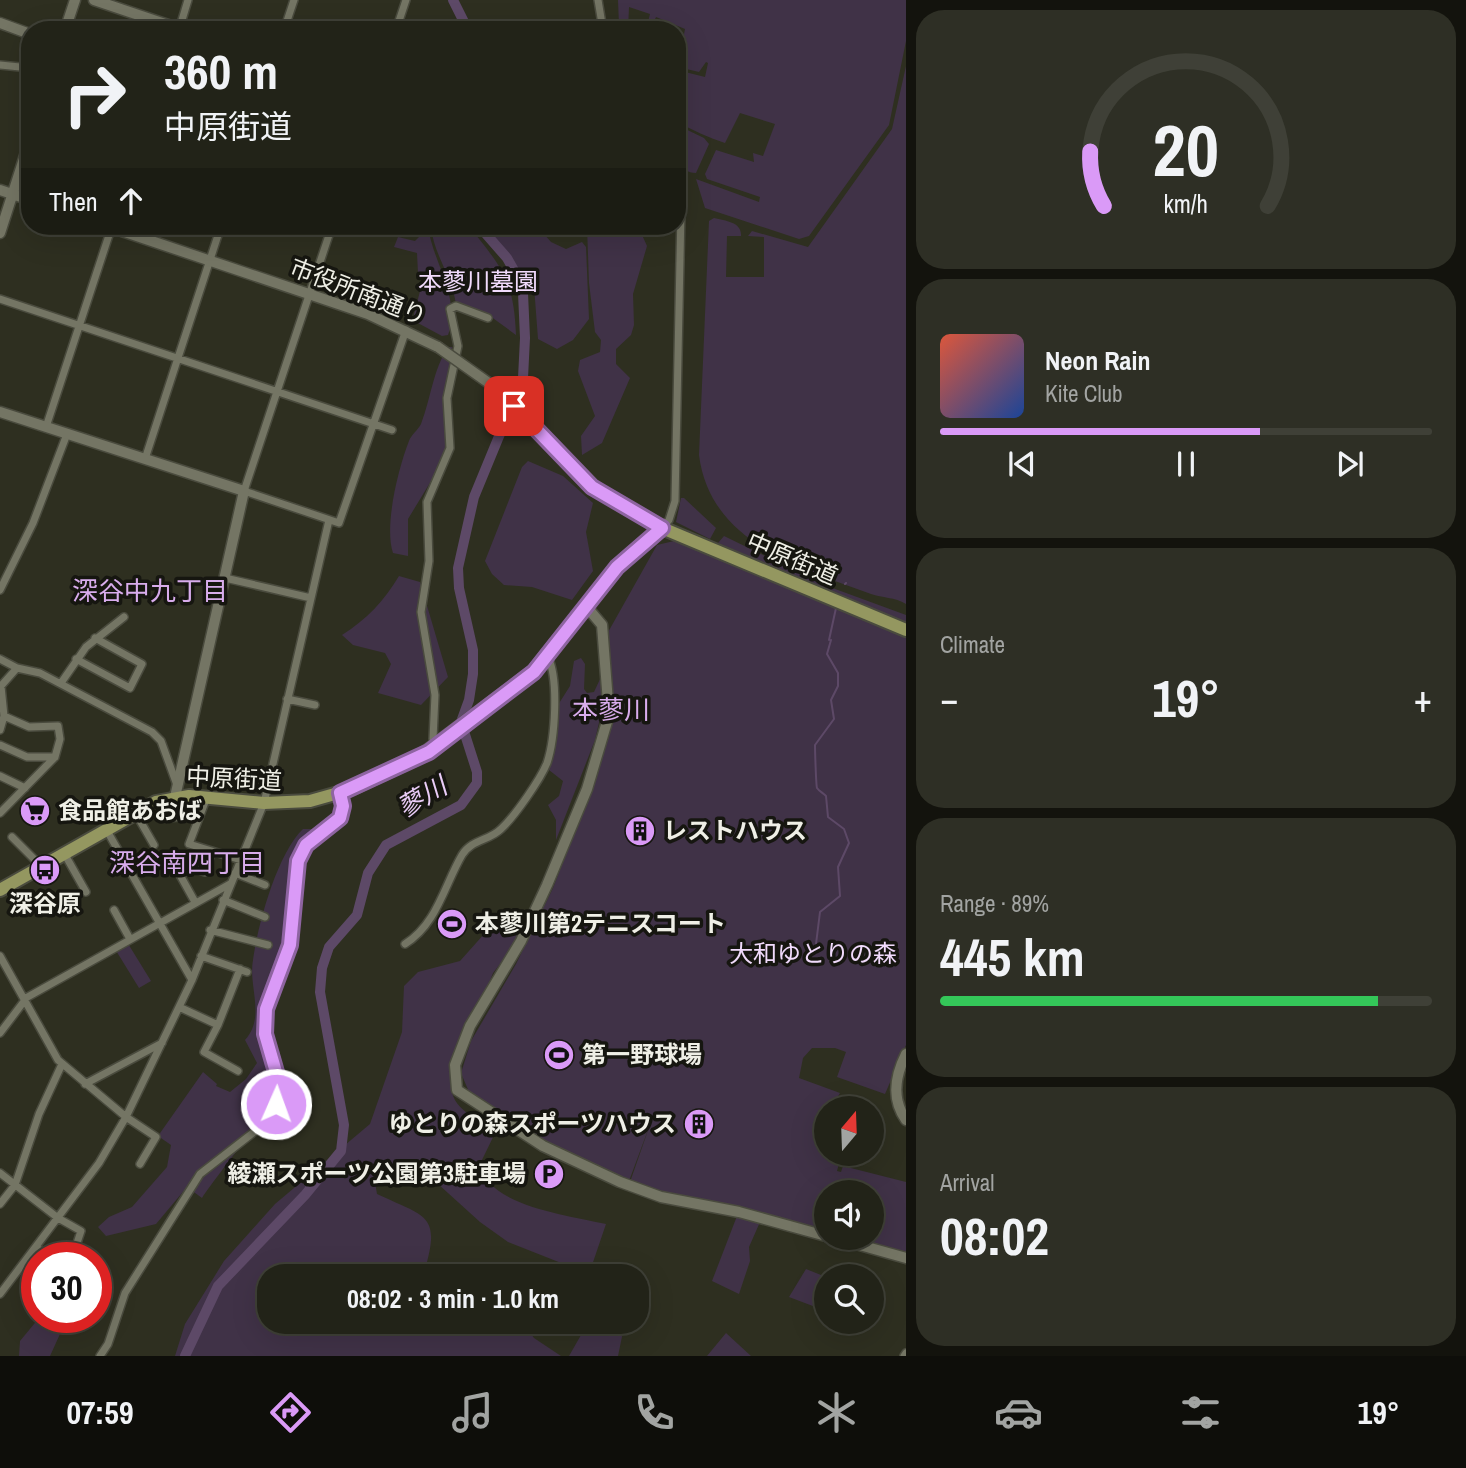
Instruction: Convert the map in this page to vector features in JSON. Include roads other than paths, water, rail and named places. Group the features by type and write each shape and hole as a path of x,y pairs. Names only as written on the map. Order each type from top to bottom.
{"main road":[{"name":"中原街道","path":"0,890 134,811 176,791 264,803 310,801 340,793 412,762 534,672 617,567 662,528 906,630"}],"street":[{"path":"68,21 75,0"},
{"path":"94,0 156,21"},
{"path":"182,21 188,0"},
{"path":"287,21 294,0"},
{"path":"399,21 406,0"},
{"path":"598,0 602,21"},
{"path":"0,23 21,31"},
{"path":"0,65 21,67"},
{"path":"0,233 21,167"},
{"path":"0,190 21,197"},
{"path":"46,427 107,235"},
{"name":"市役所南通り","path":"136,235 310,293 406,330 438,347 498,391 578,474 618,503 662,528"},
{"path":"145,458 218,235"},
{"path":"176,791 244,491 329,235"},
{"path":"662,528 674,508 678,446 681,235"},
{"path":"0,299 392,430"},
{"path":"437,746 433,739 435,695 421,612 429,561 427,502 450,448 447,398 458,346 450,309 456,306 488,318"},
{"path":"0,412 340,523 406,330"},
{"path":"0,590 33,523 67,434"},
{"path":"40,1242 88,1181 126,1117 192,980 210,930 264,803 329,520"},
{"path":"225,578 311,598"},
{"path":"586,606 602,625 603,631 610,699 606,727 587,789 547,885 521,941 465,1039 455,1065 457,1090 543,1146 620,1182 662,1197 739,1212 814,1233"},
{"path":"61,683 76,659 95,638 124,617"},
{"path":"76,659 130,688 142,664 95,638"},
{"path":"405,944 429,922 469,846 504,826 545,766 550,751 554,692 553,667 548,657"},
{"path":"0,659 17,668 40,673 61,683 157,736 176,791"},
{"path":"0,730 4,716 0,685 17,668"},
{"path":"287,699 315,705"},
{"path":"0,813 55,757 60,739 58,726 29,727 4,716"},
{"path":"0,745 27,757 55,757"},
{"path":"0,776 25,788"},
{"path":"100,1356 108,1344 125,1293 200,1174 262,1125 276,1104 278,1079 265,1034 266,1009 290,945 298,861 306,845 340,818 343,806 340,793"},
{"path":"207,797 189,844 241,860"},
{"path":"134,811 154,845"},
{"path":"167,818 200,815"},
{"path":"106,828 192,980"},
{"path":"12,836 41,866"},
{"path":"195,902 180,876 193,868 205,872 212,851"},
{"path":"63,852 86,892"},
{"path":"235,873 265,885"},
{"path":"0,1033 25,999 230,883"},
{"path":"223,900 265,917"},
{"path":"114,910 130,939"},
{"path":"210,930 268,945"},
{"path":"0,956 62,1064 126,1117 156,1137 140,1164"},
{"path":"201,956 243,971 204,1052 237,1071"},
{"path":"179,1007 218,1025"},
{"path":"85,1084 162,1043"},
{"path":"906,1054 895,1089 897,1102 906,1120"},
{"path":"0,1205 15,1185 38,1114 62,1064"},
{"path":"0,1173 58,1218 81,1231 77,1242"},
{"path":"876,1250 906,1258"},
{"path":"0,1294 21,1267"}],"waterway":[{"name":"蓼川","path":"453,0 464,21"},
{"name":"蓼川","path":"185,1356 218,1286 305,1195 341,1151 344,1125 320,992 322,968 329,947 357,915 368,873 386,845 461,805 477,783 477,772 461,722 469,700 473,650 459,588 458,568 474,497 523,378 525,338 523,293 516,274 507,258 487,235"},
{"path":"829,640 836,608"},
{"path":"816,944 820,912 840,896 838,867 849,843 844,829 828,817 826,796 817,785 815,745 834,719 831,700 838,686 838,673 827,654 831,640"}],"place":[{"name":"食品館あおば","path":"35,811"},
{"name":"レストハウス","path":"640,831"},
{"name":"深谷原","path":"45,870"},
{"name":"本蓼川第2テニスコート","path":"452,924"},
{"name":"第一野球場","path":"559,1055"},
{"name":"ゆとりの森スポーツハウス","path":"699,1124"},
{"name":"綾瀬スポーツ公園第3駐車場","path":"549,1174"}],"district":[{"name":"深谷中九丁目","path":"150,591"},
{"name":"本蓼川","path":"611,710"},
{"name":"深谷南四丁目","path":"187,863"}],"park label":[{"name":"本蓼川墓園","path":"478,282"},
{"name":"大和ゆとりの森","path":"813,954"}]}
